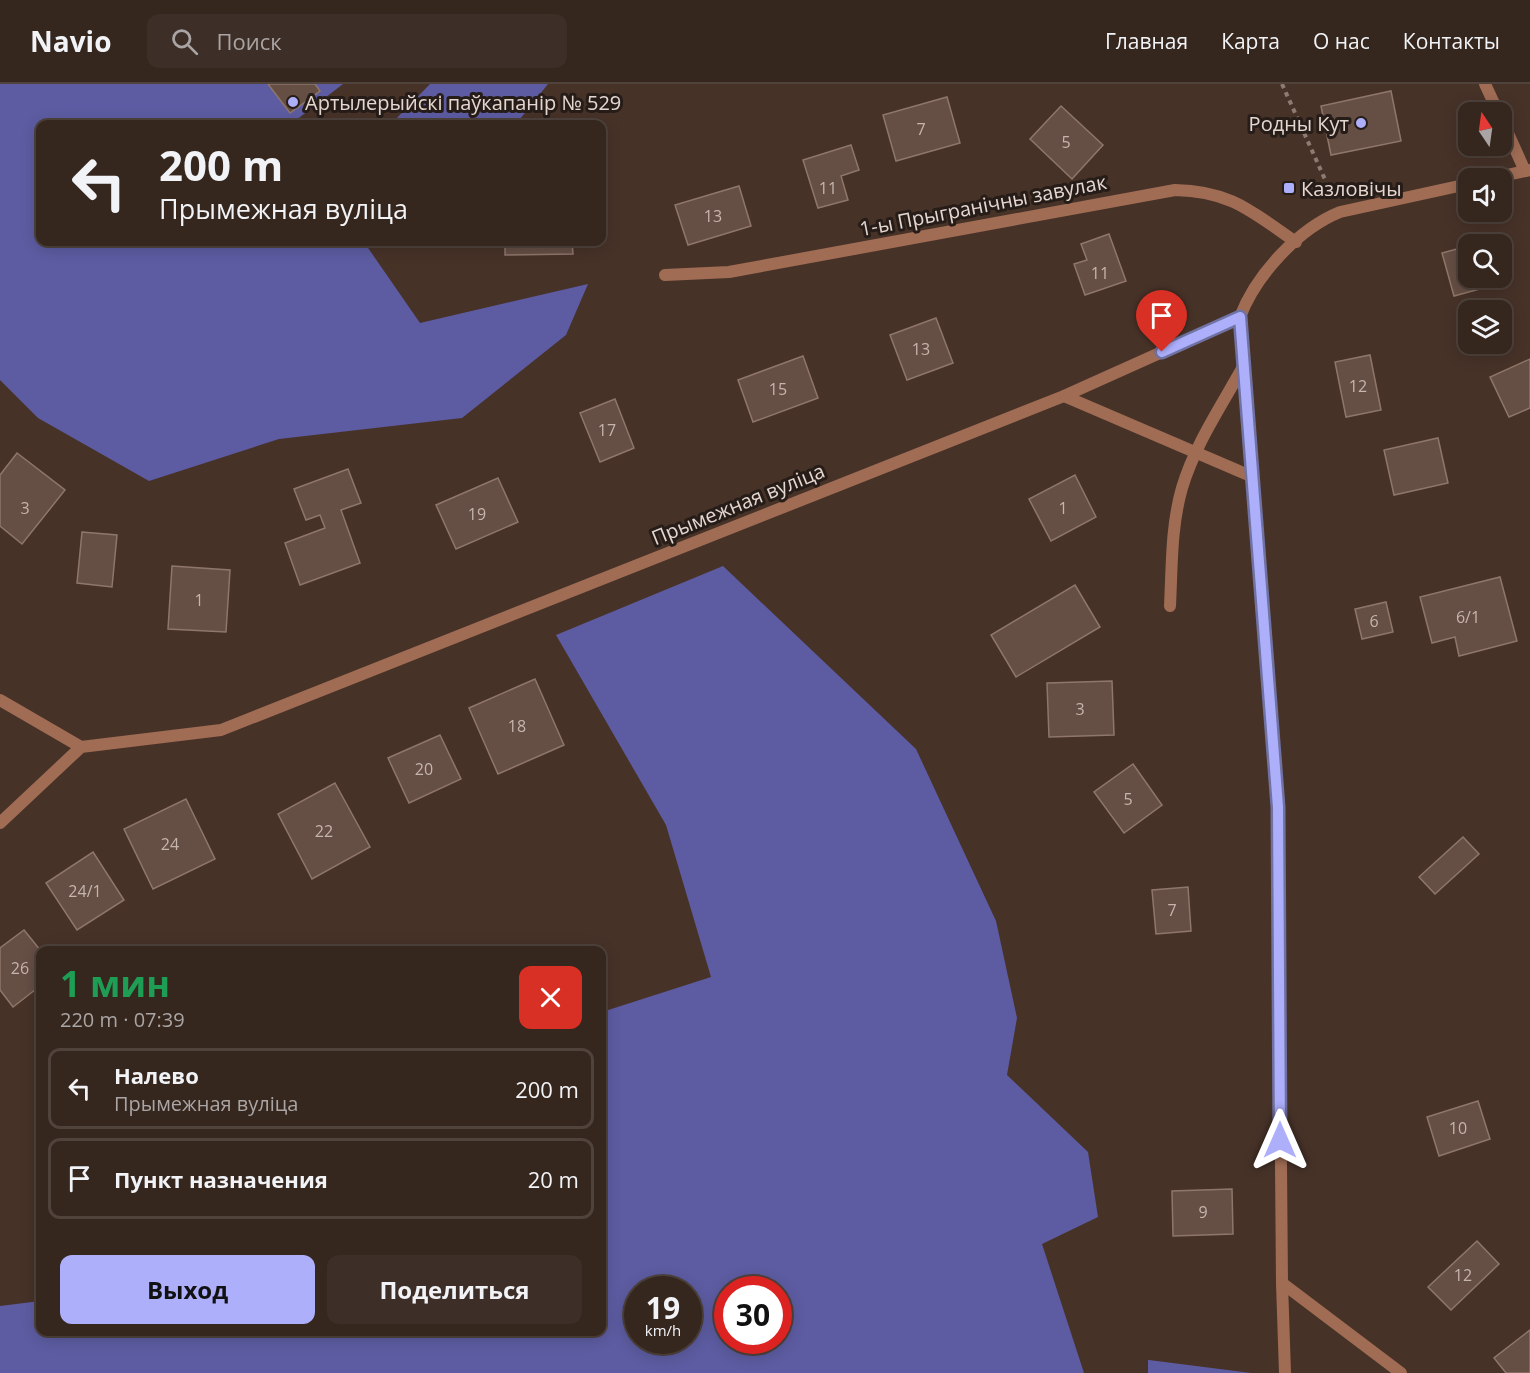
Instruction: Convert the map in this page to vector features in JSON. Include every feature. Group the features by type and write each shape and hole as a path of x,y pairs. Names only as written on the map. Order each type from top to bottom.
{"street":[{"path":"1485,84 1493,102"},
{"path":"1512,140 1528,171 1512,174"},
{"path":"1285,1373 1282,1283 1278,807 1240,317 1247,299 1272,264 1325,218 1340,212 1458,186"},
{"name":"1-ы Прыгранічны завулак","path":"665,275 729,272 1175,190 1198,190 1221,195 1241,205 1296,242"},
{"name":"Прымежная вуліца","path":"81,747 221,730 1064,396 1240,317"},
{"path":"1170,606 1173,540 1182,488 1196,451 1244,365"},
{"path":"1064,396 1253,477"},
{"path":"0,700 81,747 0,823"},
{"path":"1282,1283 1401,1373"}],"path":[{"path":"1282,84 1340,212"}],"shaded area":[{"path":"0,84 343,84 296,120 36,120 36,246 367,246 420,323 588,284 566,335 462,418 279,439 149,481 38,418 0,380"},
{"path":"430,84 548,84 519,120 395,120"},
{"path":"723,566 916,749 996,921 1017,1018 1007,1075 1088,1152 1098,1217 1042,1244 1084,1373 0,1373 0,1306 36,1302 36,1336 606,1336 606,1011 711,977 666,825 556,635"},
{"path":"1149,1360 1251,1373 1148,1373"}],"building":[{"name":"Артылерыйскі паўкапанір № 529","path":"268,84 315,84 320,91 290,113"},
{"name":"Родны Кут","path":"1391,91 1401,141 1331,155 1321,106"},
{"path":"947,97 960,143 896,161 883,115"},
{"path":"1061,106 1103,145 1072,179 1030,139"},
{"path":"851,145 859,170 841,176 848,200 818,208 803,160"},
{"path":"739,186 751,226 688,245 675,205"},
{"path":"1109,234 1126,281 1085,295 1074,264 1087,260 1081,244"},
{"path":"505,246 572,246 573,254 505,255"},
{"path":"1458,249 1458,288 1483,288 1454,296 1442,253"},
{"path":"936,318 953,363 907,380 890,335"},
{"path":"1370,355 1381,410 1346,417 1335,362"},
{"path":"803,356 818,398 753,422 738,380"},
{"path":"1530,359 1530,408 1509,417 1490,377"},
{"path":"615,399 634,448 600,462 580,413"},
{"path":"1438,438 1448,483 1394,495 1384,450"},
{"path":"17,453 65,490 22,544 0,526 0,475"},
{"path":"348,469 361,503 341,510 360,563 300,585 285,543 325,528 320,515 306,520 294,489"},
{"path":"1075,475 1096,517 1051,541 1029,499"},
{"path":"498,478 518,522 456,549 436,505"},
{"path":"82,532 117,535 112,587 77,583"},
{"path":"172,566 230,570 226,632 168,629"},
{"path":"1500,577 1517,641 1459,656 1455,637 1432,643 1420,597"},
{"path":"1075,585 1100,627 1016,677 991,635"},
{"path":"1386,602 1393,632 1362,639 1355,609"},
{"path":"535,679 564,745 498,774 469,708"},
{"path":"1112,681 1114,735 1049,737 1047,683"},
{"path":"440,735 461,779 409,803 388,758"},
{"path":"1133,764 1162,805 1124,833 1094,792"},
{"path":"335,783 370,847 312,879 278,814"},
{"path":"186,799 215,859 153,889 124,829"},
{"path":"1463,837 1479,854 1435,894 1419,877"},
{"path":"93,852 124,900 77,930 46,883"},
{"path":"1188,887 1191,931 1156,934 1152,890"},
{"path":"24,930 37,946 36,989 13,1007 0,990 0,948"},
{"path":"1478,1101 1490,1139 1439,1156 1427,1117"},
{"path":"1232,1189 1233,1234 1173,1236 1172,1191"},
{"path":"1477,1241 1499,1264 1451,1310 1428,1287"},
{"path":"1530,1330 1530,1373 1506,1373 1494,1358"}],"place":[{"name":"Артылерыйскі паўкапанір № 529","path":"293,102"},
{"name":"Родны Кут","path":"1361,123"},
{"name":"Казловічы","path":"1289,188"}],"route":[{"path":"1162,352 1240,317 1278,807 1280,1140"}]}
